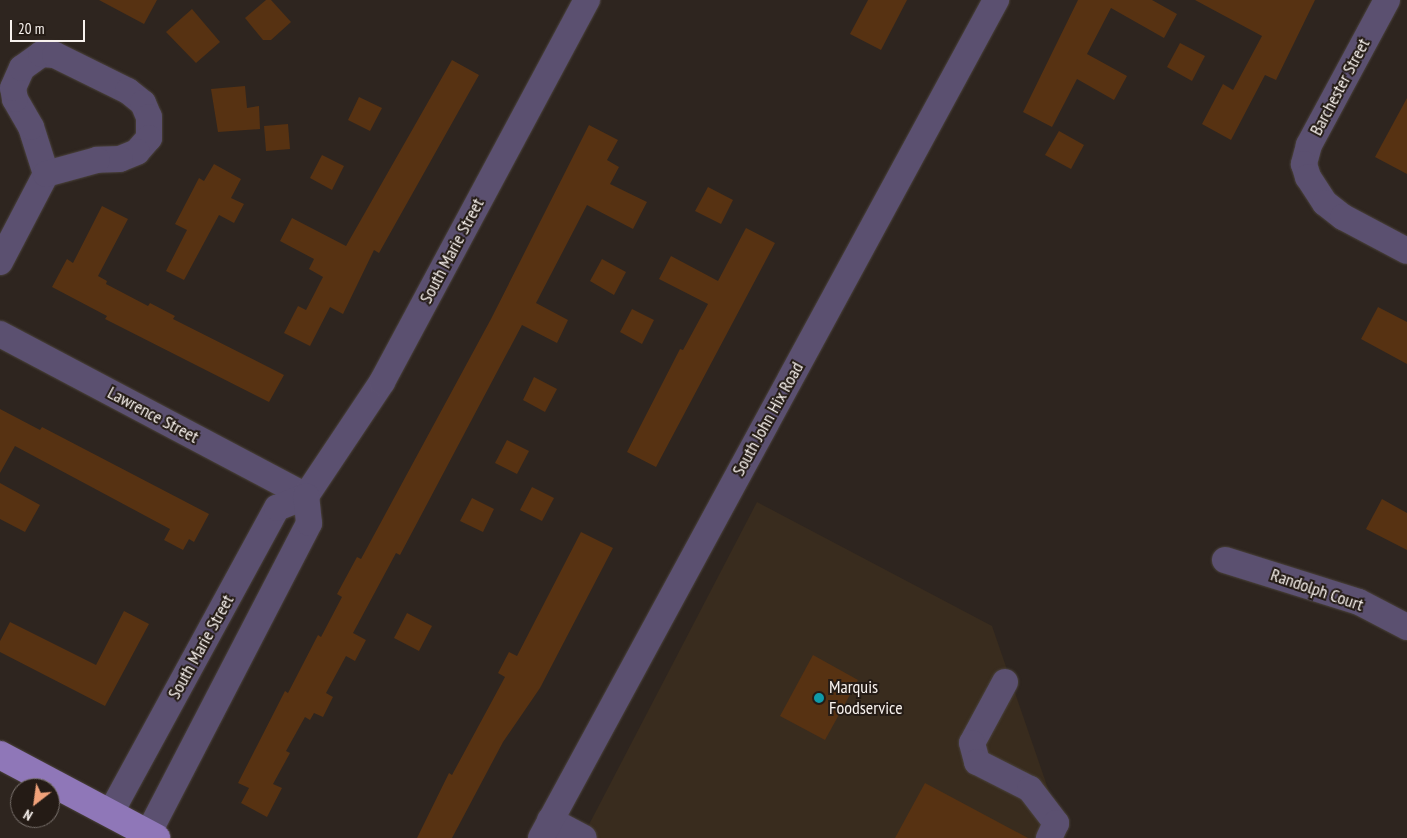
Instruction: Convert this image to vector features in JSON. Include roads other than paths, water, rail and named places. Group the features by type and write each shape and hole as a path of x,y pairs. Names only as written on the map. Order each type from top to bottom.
{"main road":[{"path":"0,755 152,836"}],"street":[{"name":"South Marie Street","path":"110,814 278,508 306,496 382,382 587,0"},
{"name":"South John Hix Road","path":"546,829 996,0"},
{"name":"Barchester Street","path":"1387,0 1308,144 1304,164 1308,177 1325,203 1343,217 1407,251"},
{"path":"0,262 46,174 31,127 13,88 22,68 41,54 55,55 128,91 143,103 148,117 149,138 136,152 120,159 97,160 46,174"},
{"name":"Lawrence Street","path":"0,334 306,496"},
{"path":"152,836 309,523 306,496"},
{"name":"Randolph Court","path":"1225,560 1359,602 1407,627"},
{"path":"1005,682 972,743 977,762 1030,788 1056,823 1049,838"},
{"path":"546,829 584,838"}],"place":[{"name":"Marquis Foodservice","path":"819,698"}]}
